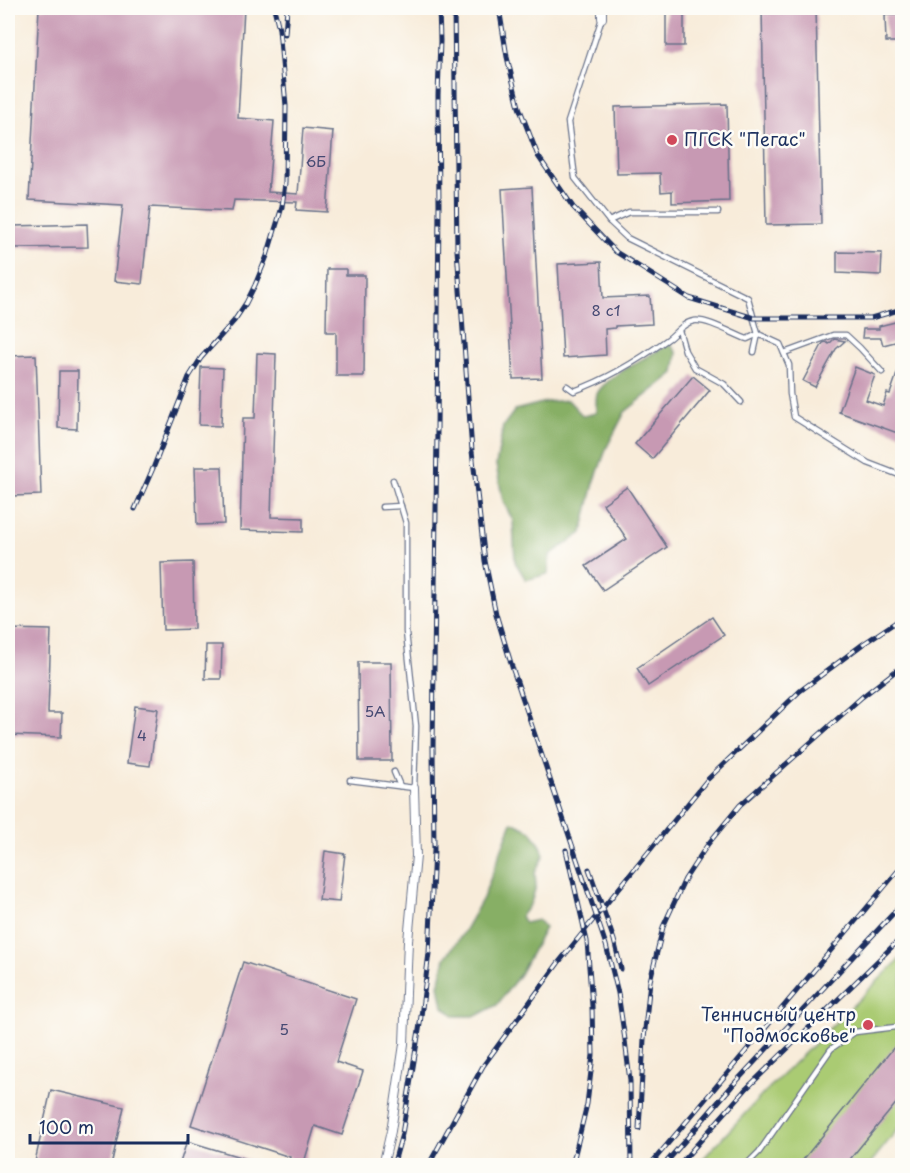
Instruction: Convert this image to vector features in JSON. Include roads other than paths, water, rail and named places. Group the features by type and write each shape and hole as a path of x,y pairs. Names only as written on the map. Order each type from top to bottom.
{"street":[{"path":"602,8 602,18"},
{"path":"383,1166 391,1131 404,1044 408,941 416,856 414,788"}],"lane":[{"path":"602,18 568,122 575,178 609,221 627,238 748,298 758,334 754,352"},
{"path":"609,221 629,212 718,212"},
{"path":"567,386 574,391 599,382 652,351 686,323 697,320 747,339 758,334 780,344 784,353 789,365 794,417 868,463 903,476"},
{"path":"679,330 685,351 695,368 724,384 741,402"},
{"path":"784,353 833,335 846,335 882,372"},
{"path":"350,780 414,788 416,726 406,632 406,523 393,480"},
{"path":"382,507 401,506"},
{"path":"394,772 400,786"},
{"path":"745,1166 759,1152 831,1049 855,1032 896,1027"}],"railway":[{"path":"135,509 189,377 201,358 234,321 255,285 267,256 282,207 285,183 286,106 279,29 274,8"},
{"path":"285,34 287,8"},
{"path":"393,1166 402,1134 420,1024 429,953 434,850 439,8"},
{"path":"454,8 457,250 472,451 485,561 496,614 513,670 606,945 618,993 630,1081 631,1166"},
{"path":"499,8 507,57 519,107 538,156 573,207 616,252 689,298 754,318 871,318 902,309"},
{"path":"428,1166 483,1066 559,962 707,780 800,691 902,618"},
{"path":"639,1129 650,981 663,927 685,879 708,844 740,805 862,697 902,666"},
{"path":"566,850 587,941 593,1055 587,1104 572,1166"},
{"path":"649,1166 902,866"},
{"path":"589,869 614,940 621,969"},
{"path":"663,1166 732,1086 902,904"},
{"path":"678,1166 746,1089 902,937"}],"place":[{"name":"ПГСК \"Пегас\"","path":"672,140"},
{"name":"Теннисный центр \"Подмосковье\"","path":"868,1025"}]}
